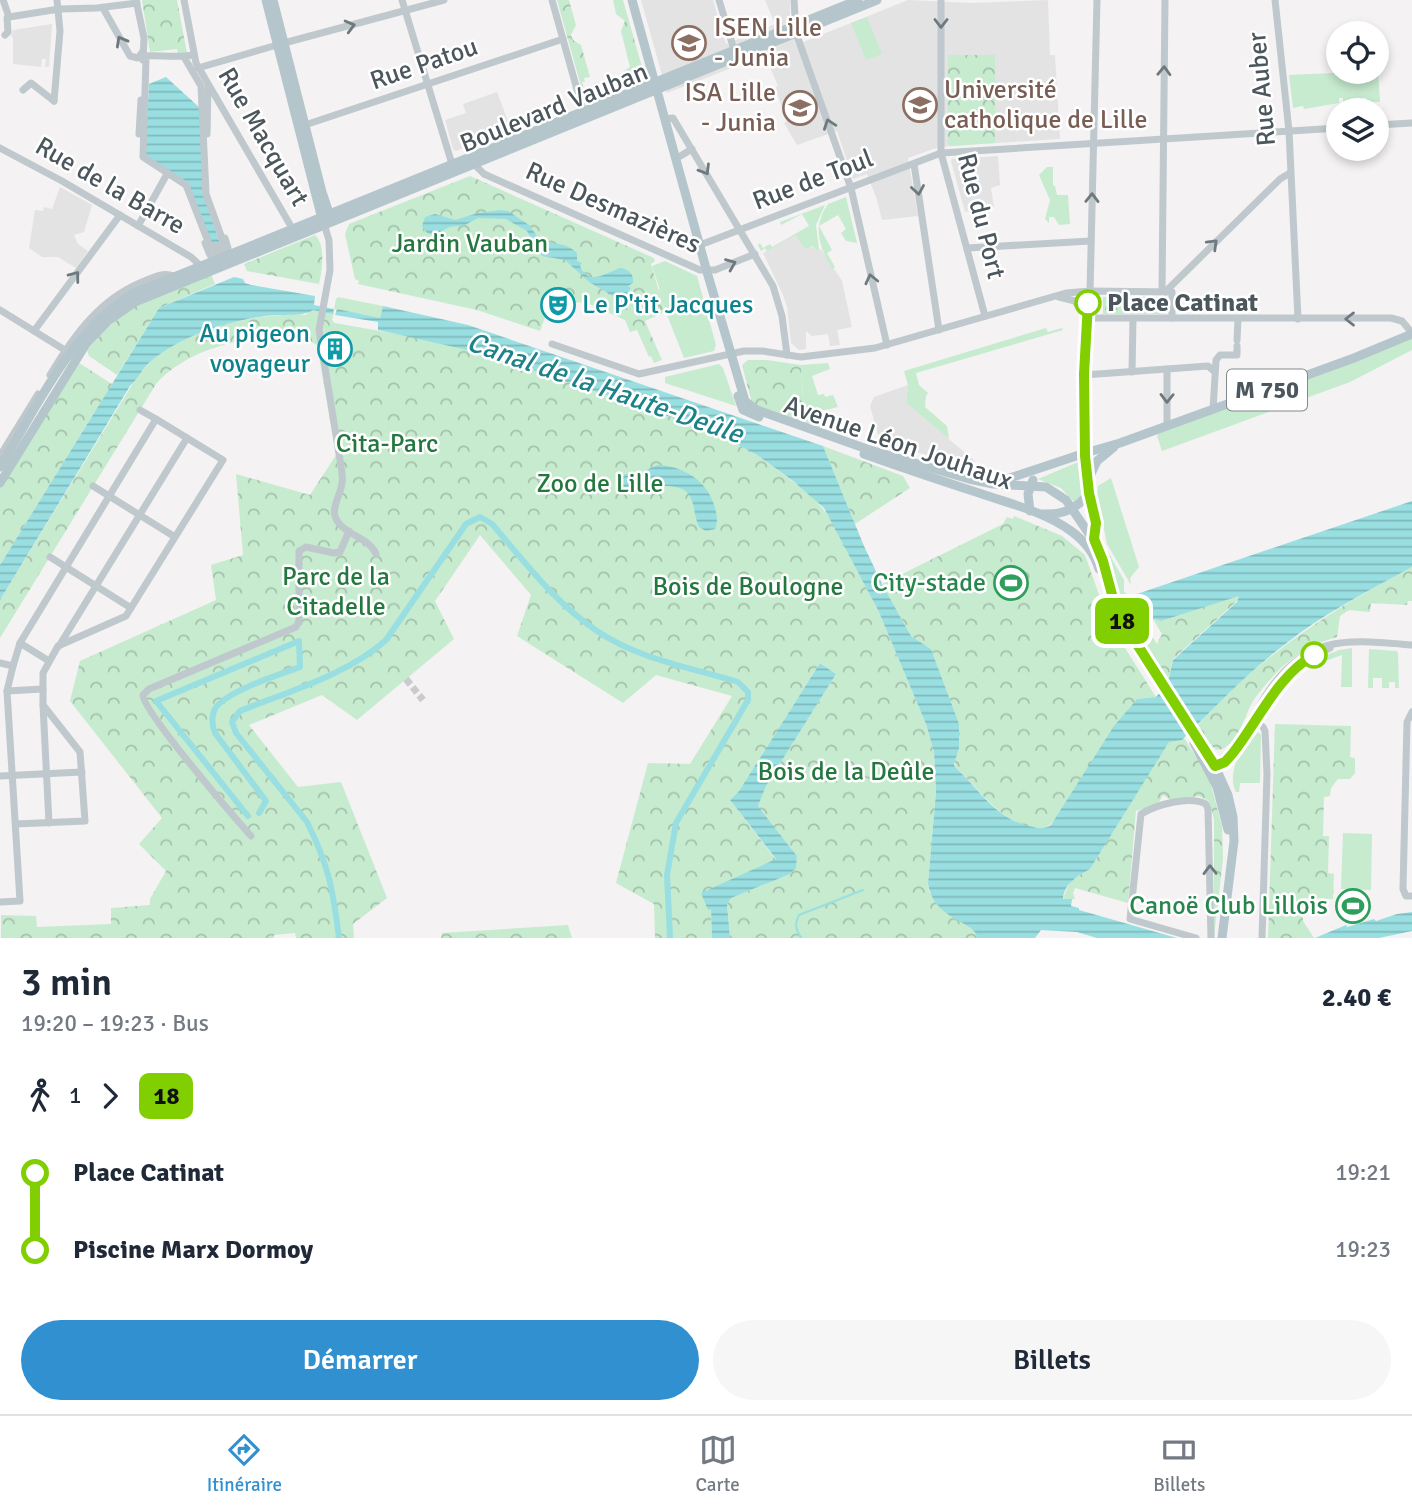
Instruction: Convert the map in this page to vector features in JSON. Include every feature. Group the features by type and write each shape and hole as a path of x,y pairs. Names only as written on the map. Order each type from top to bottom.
{"main road":[{"path":"267,0 281,44 325,217"},
{"path":"274,0 281,44"},
{"path":"632,0 677,158 740,404 747,409"},
{"name":"Boulevard Vauban","path":"796,29 858,0"},
{"name":"Boulevard Vauban","path":"325,217 796,29 877,0"},
{"name":"Boulevard Vauban","path":"325,217 452,164 471,160 583,111 655,86"},
{"path":"0,483 71,353 125,308 202,266 325,217"},
{"path":"0,467 71,353 93,325 120,302 174,276 325,217"},
{"name":"M 750","path":"993,484 1213,410 1354,358 1412,333"},
{"name":"Avenue Léon Jouhaux","path":"747,409 867,449 993,484 1040,485 1057,492 1094,539 1120,617 1150,671"},
{"name":"Avenue Léon Jouhaux","path":"747,409 1034,512 1068,529 1092,551 1116,622 1212,767"},
{"name":"M 750","path":"1087,480 1099,458 1120,443"},
{"path":"1085,453 1089,493 1096,523 1094,539"},
{"path":"1034,512 1028,494 1030,484 1050,466"},
{"path":"1073,509 1089,493"},
{"name":"Avenue Léon Jouhaux","path":"1034,512 1058,514 1073,509"},
{"path":"1212,767 1228,795 1234,834 1223,936"}],"street":[{"path":"3,0 9,17 8,32 5,35"},
{"path":"23,90 31,83 54,101 60,31 57,0"},
{"name":"Rue Macquart","path":"184,0 193,55 198,68 292,228"},
{"path":"402,0 452,164"},
{"path":"198,68 444,0"},
{"path":"552,0 583,111"},
{"path":"719,0 735,54"},
{"path":"794,0 796,29 851,188 887,345"},
{"name":"Rue du Port","path":"941,0 941,153 985,316"},
{"path":"1085,453 1084,374 1090,291 1097,0"},
{"path":"1163,292 1165,0"},
{"name":"Rue Auber","path":"1275,0 1289,131 1298,319"},
{"path":"9,17 59,9 103,8 136,1 144,52 138,156 144,165 187,187 210,246 213,247 221,245 223,241 205,194 201,86 184,57"},
{"path":"103,8 130,56 138,58 144,52 167,54 176,58 193,55"},
{"name":"Rue Patou","path":"301,127 563,40"},
{"path":"166,176 184,190 210,255 228,248 209,196 206,102 208,86"},
{"path":"666,120 673,118 773,286 778,300 787,355"},
{"path":"1389,124 1412,123"},
{"name":"Rue de Toul","path":"700,245 941,153 1326,129"},
{"name":"Rue de la Barre","path":"0,148 62,181 202,266"},
{"path":"677,158 692,149"},
{"name":"Rue Desmazières","path":"471,160 481,172 707,272"},
{"path":"914,164 939,330"},
{"path":"1163,292 1280,179 1290,173"},
{"path":"138,226 166,176"},
{"path":"34,331 120,215"},
{"path":"325,217 330,259 319,330 341,466 342,482 335,517 349,531 370,545 376,554"},
{"path":"967,248 1091,241"},
{"path":"707,272 755,254"},
{"path":"552,344 639,374 757,351 806,356 887,345 1066,293 1171,292 1172,318"},
{"path":"1045,298 1072,299 1087,318"},
{"path":"0,310 71,353 0,456"},
{"path":"1087,318 1298,319 1388,316 1402,321 1412,333"},
{"path":"1132,372 1133,319"},
{"path":"1213,410 1214,371 1218,356 1237,355 1238,319"},
{"path":"1084,374 1208,366 1214,371"},
{"path":"1167,369 1167,426"},
{"path":"58,646 126,616 223,460 140,410"},
{"path":"0,902 20,901 7,691 20,643 156,419"},
{"path":"48,823 43,673 187,438"},
{"path":"93,486 175,537"},
{"path":"251,836 160,724 143,701 143,695 149,689 296,627 299,621 299,551 306,547 340,552 349,531"},
{"path":"50,557 131,608"},
{"path":"1212,767 1225,762 1255,720 1269,691 1288,667 1312,650 1343,641 1412,645"},
{"path":"20,643 49,661"},
{"path":"0,663 13,666"},
{"path":"7,691 43,689"},
{"path":"16,824 85,821 80,752 43,705"},
{"path":"1412,712 1407,722 1403,889 1406,896 1412,896"},
{"path":"1255,720 1265,730 1267,774 1262,938"},
{"path":"0,776 82,772"},
{"path":"1196,938 1130,919 1141,814 1178,802 1200,800 1208,807 1211,938"}],"shaded area":[{"name":"Université catholique de Lille","path":"641,0 713,0 726,44 775,24 765,0 790,0 790,16 796,45 908,0 972,3 1048,0 1050,55 1055,55 1060,139 950,146 908,158 918,216 882,220 867,174 853,179 837,131 797,145 784,123 787,121 775,88 778,86 765,55 667,93"},
{"path":"52,24 49,67 45,67 46,59 42,59 41,67 13,64 13,30"},
{"path":"497,92 511,129 456,151 453,149 445,120 466,113 463,104"},
{"path":"998,156 1000,185 991,188 994,207 965,212 952,159"},
{"path":"60,187 92,205 84,232 74,235 78,244 88,251 76,268 58,257 42,257 29,248 35,210 43,211 44,207 52,209"},
{"path":"796,235 817,251 821,249 842,281 852,327 837,330 840,345 830,346 828,334 812,336 806,331 806,349 799,350 791,343 787,307 763,253"},
{"path":"908,385 906,403 975,461 969,468 880,441 870,406 874,397"}],"green space":[{"path":"142,0 177,0 187,53 178,54 177,49 150,52"},
{"path":"557,0 569,0 576,25 571,35 573,40 581,45 590,77 584,78 585,82 582,82 584,90 594,87 593,84 598,82 607,82 611,88 584,97"},
{"path":"613,0 623,0 644,74 617,86 616,80 626,76 624,71 630,67 621,31 625,21 616,14"},
{"path":"867,17 882,54 866,60 851,23"},
{"path":"948,55 995,55 995,143 948,144"},
{"path":"1326,73 1326,84 1379,84 1380,98 1326,98 1326,105 1293,108 1289,75"},
{"path":"1047,167 1053,167 1053,185 1057,195 1068,195 1070,224 1059,225 1054,217 1049,217 1049,223 1045,219 1050,200 1039,175"},
{"name":"Jardin Vauban","path":"470,176 654,258 655,261 651,264 665,312 645,321 662,360 654,363 637,330 630,332 625,320 585,302 570,303 571,317 557,318 546,315 540,331 477,310 358,284 345,234 349,224"},
{"path":"846,197 857,243 846,241 841,233 846,229 838,215 819,226 828,204"},
{"path":"825,205 816,225 819,250 812,246 805,249 796,235 767,251 765,248 761,251 758,245 760,243 763,248 770,244 772,247 809,226 802,214 781,225 780,222"},
{"path":"819,226 832,250 827,253 835,267 832,269 821,244"},
{"path":"315,235 322,251 319,284 247,271 244,264"},
{"path":"665,261 697,276 716,345 714,351 684,358 660,302 659,287 652,266"},
{"path":"211,274 215,284 159,308 117,375 89,356 87,350 107,328 135,306"},
{"path":"338,297 383,306 380,318 334,309"},
{"path":"1103,297 1165,297 1167,312 1103,314"},
{"name":"Parc de la Citadelle","path":"313,307 334,312 332,320 335,323 430,340 481,353 712,431 757,455 811,495 833,521 878,610 926,724 934,752 936,792 929,892 964,924 974,928 977,938 730,938 727,904 730,898 790,874 796,867 797,856 758,806 766,786 836,674 820,663 739,791 730,800 776,860 711,908 712,938 655,938 654,904 616,883 648,763 690,764 732,696 656,675 623,703 517,636 531,595 480,535 435,601 454,639 357,720 322,695 249,725 298,787 341,782 387,898 353,924 354,938 296,938 295,933 274,935 274,938 1,938 1,915 36,916 37,927 111,924 111,908 150,905 150,899 166,871 139,844 162,818 70,701 80,661 216,600 211,565 243,555 236,474 310,495 336,455 317,345 300,335 278,337 277,333 212,349 168,372 156,384 0,638 0,600 145,367 167,348 203,331 256,318 306,315"},
{"path":"1046,328 1048,332 1062,328 1063,330 916,373 919,385 928,393 925,407 947,426 949,439 906,403 908,385 904,371"},
{"path":"1412,337 1412,350 1350,382 1162,451 1157,436 1159,433"},
{"path":"748,360 801,365 804,415 796,420 758,408 752,403 742,365"},
{"path":"79,363 112,384 0,565 0,486"},
{"path":"828,363 830,369 812,376 818,395 833,395 838,407 821,411 820,428 807,423 801,417 804,414 801,365"},
{"path":"719,364 723,368 736,406 665,383 665,377"},
{"path":"823,446 903,476 910,488 855,524"},
{"path":"1083,460 1084,491 1075,503 1061,488 1038,479"},
{"path":"1111,478 1139,567 1130,578 1131,585 1107,544 1097,494 1098,486"},
{"path":"1014,516 1062,536 1085,555 1109,623 1156,697 1137,699 1115,726 1055,820 1046,828 1031,827 1006,816 955,767 949,698 931,649 911,636 882,584 1003,524 1007,517 1013,519"},
{"path":"1105,547 1124,580 1124,591 1157,644 1162,634 1153,619 1161,621 1240,595 1237,601 1173,659 1168,683 1123,613 1113,585"},
{"path":"1412,567 1412,601 1408,601 1407,605 1371,603 1370,612 1349,610 1340,616 1337,637 1300,653 1266,684 1253,701 1240,730 1230,744 1217,750 1209,744 1197,726 1246,678 1324,618"},
{"path":"1352,648 1352,687 1341,687 1342,655 1317,664 1319,658"},
{"path":"1369,649 1397,651 1399,688 1395,688 1395,682 1389,682 1389,688 1382,688 1382,678 1373,678 1373,688 1368,688"},
{"path":"1275,724 1351,726 1350,757 1355,758 1355,773 1350,779 1338,779 1331,788 1330,796 1324,797 1323,836 1329,836 1328,873 1334,874 1333,899 1303,898 1303,921 1314,938 1268,938"},
{"path":"1258,732 1261,735 1260,783 1240,783 1239,792 1236,792 1233,785 1234,767 1241,750"},
{"path":"1184,738 1211,785 1222,826 1223,859 1214,937 1214,819 1209,801 1199,796 1171,800 1163,795 1158,804 1136,811 1128,903 1075,888 1075,899 1063,898 1070,881 1090,869 1169,741"},
{"path":"1343,833 1372,834 1371,890 1341,889"},
{"path":"568,925 572,938 441,938 442,933"}],"water":[{"path":"166,77 200,108 203,194 220,243 211,244 187,182 145,158 149,84"},
{"path":"501,210 508,211 529,225 540,240 573,249 577,253 577,261 582,263 580,266 588,276 598,276 620,268 628,271 633,280 628,286 631,288 628,293 633,296 629,302 620,300 589,282 565,260 542,256 527,231 506,219 478,218 434,235 427,233 422,226 425,217 435,214 455,220"},
{"path":"234,277 251,285 315,296 314,305 334,309 333,314 313,310 303,314 271,315 235,322 190,337 150,362 130,386 0,600 0,565 159,308"},
{"name":"Canal de la Haute-Deûle","path":"383,306 468,325 823,446 882,584 911,636 931,649 959,724 959,748 955,767 997,810 1029,826 1043,828 1051,825 1114,726 1137,699 1156,697 1168,683 1173,660 1237,602 1239,596 1161,621 1153,619 1137,594 1412,501 1412,567 1314,623 1244,679 1182,740 1169,742 1090,869 1072,881 1064,893 1063,899 1072,899 1071,906 1079,910 1177,938 1097,938 1077,932 1041,930 1035,938 977,938 975,932 947,913 932,897 928,884 936,792 934,752 926,724 878,610 824,508 757,455 712,431 481,353 378,330 378,322 335,315 337,309 380,318"},
{"path":"657,465 676,468 701,483 712,498 717,519 715,529 706,531 699,527 691,498 677,487 625,491 621,489 620,479 625,474 638,474"},
{"path":"820,663 836,674 766,786 758,806 797,856 796,868 790,874 731,898 727,904 730,938 712,938 711,909 708,910 701,893 776,859 730,800 739,791"},
{"path":"1412,912 1412,931 1379,938 1315,938 1346,925 1347,927"}],"waterway":[{"path":"339,938 329,878 307,822 236,733 232,722 240,711 336,672 354,663 386,640 466,524 480,517 492,524 554,595 597,631 648,656 738,682 748,692 748,700 676,823 667,875 670,938"},
{"path":"248,816 156,701 299,641 300,667 227,697 213,713 215,733 266,801 259,813"},
{"path":"801,938 796,926 799,915 863,890"}],"tunnel":[{"path":"406,679 423,700"}],"bus line":[{"name":"18","path":"1088,303 1084,438 1089,493 1096,523 1094,539 1114,602 1124,624 1215,766 1221,765 1233,753 1284,679 1298,665 1314,655"}],"place":[{"name":"ISEN Lille - Junia","path":"689,43"},
{"name":"Université catholique de Lille","path":"920,105"},
{"name":"ISA Lille - Junia","path":"800,108"},
{"name":"Place Catinat","path":"1088,303"},
{"name":"Le P'tit Jacques","path":"558,305"},
{"name":"Au pigeon voyageur","path":"335,349"},
{"name":"City-stade","path":"1011,583"},
{"name":"Canoë Club Lillois","path":"1353,906"}],"park label":[{"name":"Cita-Parc","path":"387,444"},
{"name":"Zoo de Lille","path":"600,484"},
{"name":"Bois de Boulogne","path":"748,587"},
{"name":"Bois de la Deûle","path":"846,772"}]}
